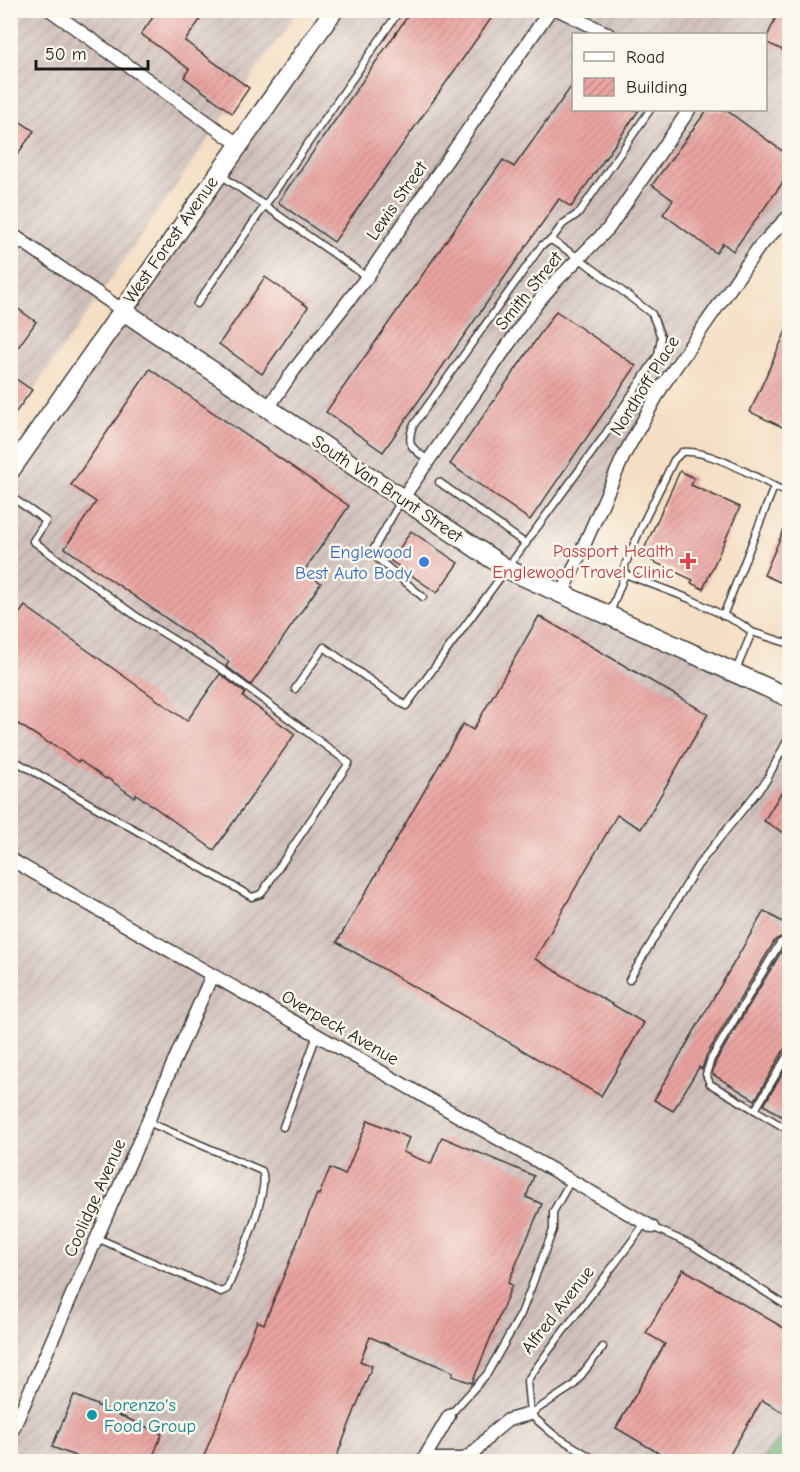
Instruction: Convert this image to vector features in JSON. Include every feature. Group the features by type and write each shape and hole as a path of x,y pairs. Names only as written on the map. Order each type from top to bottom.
{"street":[{"path":"50,10 238,144"},
{"name":"West Forest Avenue","path":"10,471 334,10"},
{"name":"Lewis Street","path":"268,408 294,370 367,277 550,10"},
{"path":"559,10 606,33"},
{"name":"Smith Street","path":"402,499 537,303 608,229 688,111"},
{"name":"Nordhoff Place","path":"562,595 624,455 663,385 759,247 789,215"},
{"name":"South Van Brunt Street","path":"10,233 507,569 789,698"},
{"name":"Overpeck Avenue","path":"10,859 649,1225"},
{"name":"Coolidge Avenue","path":"10,1436 212,975"},
{"path":"449,1416 423,1460 459,1461 476,1451 508,1420 530,1414"}],"lane":[{"path":"196,304 400,10"},
{"path":"428,460 412,448 408,439 413,426 542,245 579,213 649,111"},
{"path":"218,173 367,277"},
{"path":"295,688 324,647 406,706 602,439 658,355 661,337 652,314 579,258 550,240"},
{"path":"10,258 22,241"},
{"path":"609,617 625,574 625,565 643,523 674,460 682,452 693,451 710,456 789,494"},
{"path":"439,482 526,544"},
{"path":"723,616 774,487"},
{"path":"10,496 46,521 33,541 140,619 220,668 349,763 261,894 252,897 10,758"},
{"path":"402,499 373,550 378,559 423,597"},
{"path":"625,574 690,600 741,624 752,632 789,644"},
{"path":"734,674 752,632"},
{"path":"629,980 698,865 766,781 789,735"},
{"path":"789,938 780,943 711,1059 706,1074 710,1084 789,1131"},
{"path":"283,1127 317,1035"},
{"path":"755,1110 788,1056"},
{"path":"97,1238 221,1292 227,1289 231,1280 247,1242 261,1194 264,1175 262,1171 147,1122"},
{"path":"449,1416 487,1374 521,1314 553,1230 554,1212 571,1180"},
{"path":"649,1225 692,1245 789,1308"},
{"name":"Alfred Avenue","path":"530,1414 527,1381 550,1347 649,1225"},
{"path":"599,1461 553,1434 530,1414 573,1386 603,1347"}],"shaded area":[{"path":"11,11 298,11 11,422"},
{"path":"334,11 789,11 789,215 663,385 562,595 789,698 789,1427 761,1462 11,1462 11,471"}],"green space":[{"path":"789,1427 789,1461 761,1461"}],"building":[{"path":"158,10 207,10 185,41 249,88 232,113 184,77 189,69 141,34"},
{"path":"412,10 497,10 334,242 278,202"},
{"path":"779,10 789,10 789,53 767,43 767,37"},
{"path":"572,85 572,111 638,111 571,207 559,199 383,452 326,412 503,160 514,167"},
{"path":"706,111 727,111 789,156 789,174 733,251 723,243 716,253 663,214 673,200 652,185"},
{"path":"10,115 34,131 10,165"},
{"path":"265,277 308,307 262,374 219,344"},
{"path":"10,303 36,322 10,359"},
{"path":"556,311 636,366 530,520 450,464"},
{"path":"789,324 789,430 750,412"},
{"path":"150,369 349,506 304,571 321,583 251,685 226,666 229,662 65,548 96,502 71,485"},
{"path":"10,375 32,390 10,420"},
{"path":"680,471 694,478 691,485 740,507 703,589 691,583 693,580 641,556"},
{"path":"789,518 789,586 764,575"},
{"name":"Englewood Best Auto Body","path":"411,531 458,563 437,593 391,561"},
{"path":"25,606 187,721 220,674 245,693 243,697 295,734 214,850 136,794 134,797 79,760 78,762 10,719 10,626"},
{"path":"539,616 708,714 641,829 617,815 535,959 644,1023 601,1096 337,942 463,724 473,730"},
{"path":"781,793 789,798 789,836 764,821"},
{"path":"764,911 789,926 789,933 775,940 706,1056 702,1069 699,1067 673,1111 654,1100"},
{"path":"789,944 789,1046 785,1048 755,1100 712,1074 716,1061 784,947"},
{"path":"789,1062 789,1121 764,1105"},
{"path":"368,1120 409,1138 403,1152 431,1164 442,1137 534,1176 526,1197 542,1204 508,1283 512,1285 472,1383 452,1376 453,1372 370,1337 360,1361 372,1366 335,1461 202,1461 257,1321 264,1324 317,1194 319,1195 330,1168 345,1175"},
{"path":"683,1269 789,1331 789,1404 784,1413 762,1400 726,1461 672,1461 616,1428 665,1344 646,1333"},
{"name":"Lorenzo's Food Group","path":"74,1395 162,1434 151,1461 88,1461 52,1447"}],"place":[{"name":"Passport Health Englewood Travel Clinic","path":"688,561"},
{"name":"Englewood Best Auto Body","path":"424,562"},
{"name":"Lorenzo's Food Group","path":"92,1415"}]}
